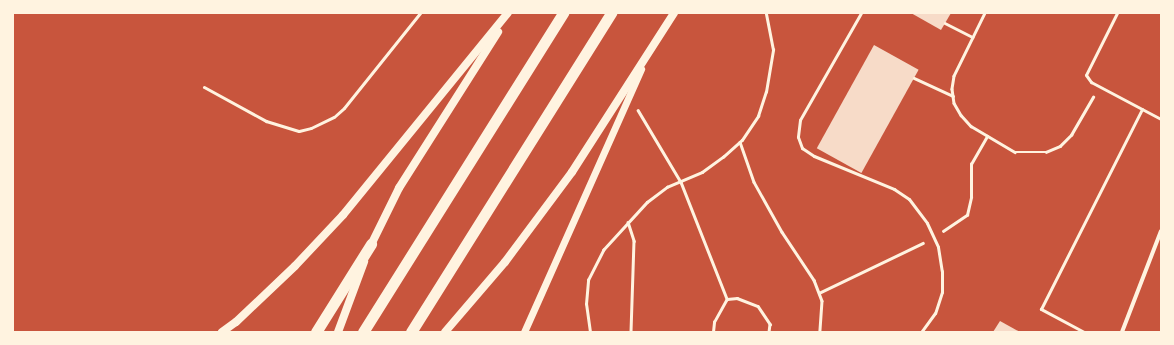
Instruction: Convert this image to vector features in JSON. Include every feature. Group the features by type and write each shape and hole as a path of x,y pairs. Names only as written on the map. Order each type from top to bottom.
{"highway":[{"path":"363,332 563,13"},
{"path":"411,332 611,13"},
{"path":"316,332 371,244"}],"main road":[{"path":"338,332 371,244 399,188 509,13"},
{"path":"222,332 236,322 295,266 342,215 509,13"},
{"path":"445,332 505,262 572,172 674,13"}],"street":[{"path":"524,332 647,56"},
{"path":"1122,332 1161,231"}],"lane":[{"path":"204,87 266,122 299,131 311,128 334,117 344,108 420,13"},
{"path":"861,13 800,120 798,137 802,148 814,156 894,189 909,199 927,223 938,247 942,271 942,292 935,313 921,332"},
{"path":"1117,13 1086,70 1087,78 1099,87 1161,119"},
{"path":"1084,332 1041,309 1142,109"}],"path":[{"path":"590,332 586,304 588,280 603,250 628,222 667,187 702,172 740,142 758,116 766,92 773,50 766,13"},
{"path":"985,13 954,76 953,96 961,115 971,126 1015,152 1029,154 1046,152 1060,146 1071,134 1099,87"},
{"path":"945,23 973,37"},
{"path":"914,78 953,96"},
{"path":"629,96 681,182 727,298"},
{"path":"740,142 754,182 782,232 814,280 822,301 820,332"},
{"path":"628,222 634,241 631,332"},
{"path":"712,332 714,322 727,298"},
{"path":"727,298 737,298 758,306 770,324 769,332"}],"building":[{"path":"911,13 951,13 941,30"},
{"path":"874,45 919,70 861,173 817,148"},
{"path":"1000,321 1020,332 993,332"}]}
